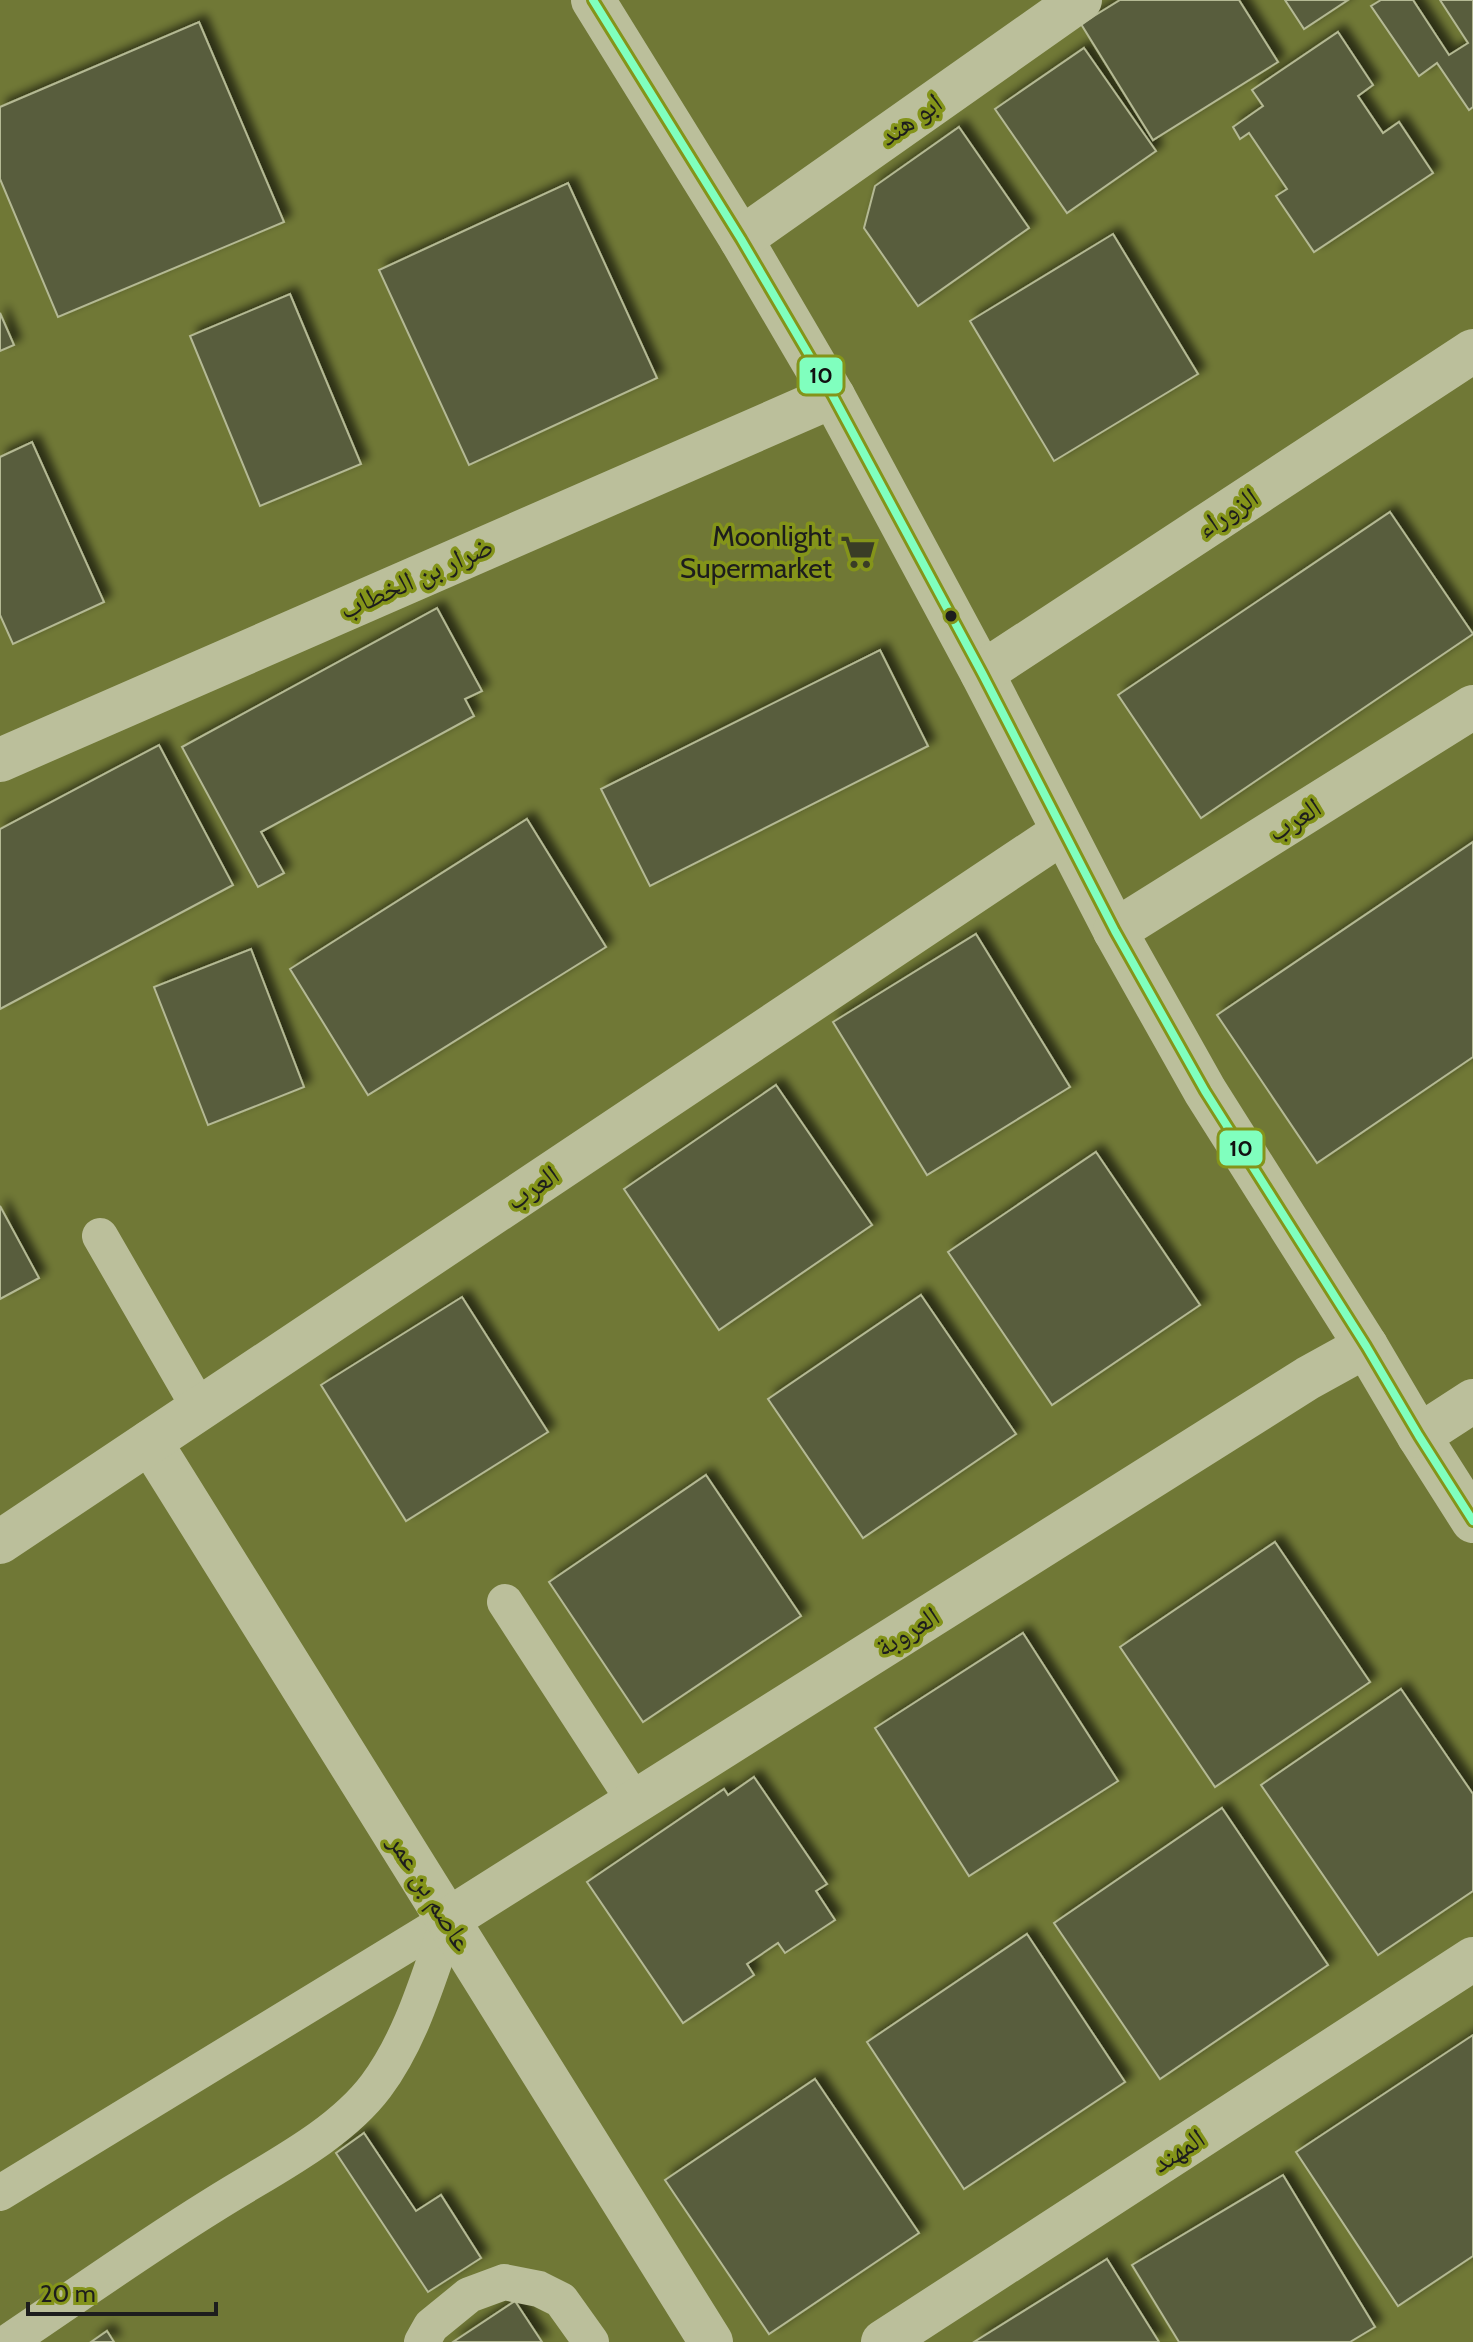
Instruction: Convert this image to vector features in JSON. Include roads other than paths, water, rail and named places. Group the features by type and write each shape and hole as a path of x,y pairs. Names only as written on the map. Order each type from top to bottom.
{"street":[{"path":"593,0 741,239 833,396 982,673 1115,931 1205,1091 1473,1521"},
{"name":"ابو هند","path":"741,239 1080,0"},
{"name":"الزوراء","path":"982,673 1473,351"},
{"name":"ضرار بن الخطاب","path":"0,760 833,396"},
{"name":"العرب","path":"1115,931 1473,707"},
{"name":"العرب","path":"0,1542 1063,832"},
{"name":"العروبة","path":"449,1919 1308,1378 1366,1346"},
{"path":"1419,1436 1473,1401"},
{"name":"عاصم بن عمر","path":"150,1442 711,2342"},
{"name":"المهند","path":"883,2342 1473,1959"}],"lane":[{"path":"100,1236 200,1409"},
{"path":"505,1602 635,1802"},
{"path":"0,2193 449,1919"},
{"path":"8,2342 312,2142 348,2115 376,2086 398,2051 423,1993 449,1919"},
{"path":"422,2342 431,2326 469,2295 504,2282 539,2289 561,2300 591,2342"}],"place":[{"name":"Moonlight Supermarket","path":"858,552"}]}
